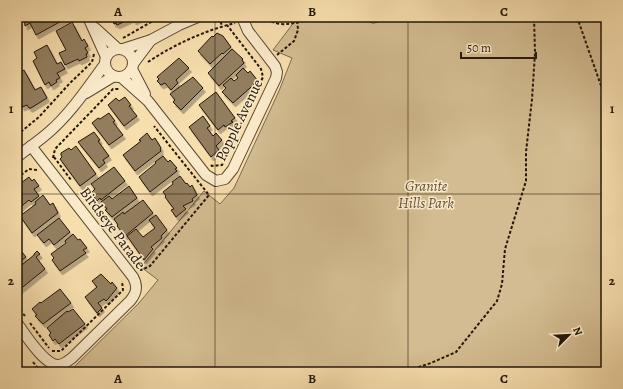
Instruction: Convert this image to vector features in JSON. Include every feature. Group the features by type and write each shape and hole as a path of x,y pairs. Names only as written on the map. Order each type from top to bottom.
{"street":[{"path":"17,157 59,122 83,95 106,61 110,52 151,40 198,17"},
{"name":"Popple Avenue","path":"121,79 148,101 204,173 214,180 222,180 228,176 233,169 276,78 276,69 248,31 242,19"},
{"path":"90,21 120,49 130,54 133,66"},
{"path":"90,21 106,61 108,72 121,79"},
{"path":"83,95 121,79 130,73 133,66 151,40"},
{"name":"Popple Avenue","path":"133,66 148,101"},
{"name":"Birdseye Parade","path":"17,323 46,360 54,365 61,365 72,358 130,300 135,294 136,288 132,276 31,146"}],"lane":[{"path":"364,17 373,20 385,17"}],"path":[{"path":"122,38 160,17"},
{"path":"219,17 222,26"},
{"path":"145,64 187,40 242,19 259,17 280,24 298,23 318,17"},
{"path":"260,67 294,41 298,30 297,17"},
{"path":"336,17 341,20"},
{"path":"404,372 456,352 496,301 502,284 505,249 526,181 526,152 535,53 534,17"},
{"path":"577,17 606,100"},
{"path":"208,160 212,166 222,165 263,77 260,67 227,25"},
{"path":"17,135 39,117 70,83 92,62 94,50"},
{"path":"73,182 54,157 55,149 113,89 121,89 121,79"},
{"path":"136,264 141,270 150,266 209,195 152,124"},
{"path":"17,178 29,168 36,170 54,157"},
{"path":"30,323 52,351 61,351 123,290 123,282 118,276"},
{"path":"17,306 26,317"}],"green space":[{"name":"Granite Hills Park","path":"298,17 606,17 606,372 69,372 139,303 158,280 141,267 204,191 220,204 234,188 279,91 292,58 273,50"}],"building":[{"path":"24,17 67,18 36,35 30,23 25,26"},
{"path":"111,17 142,17 134,21 132,18 117,25 116,23 114,24"},
{"path":"72,22 82,41 84,39 88,46 85,48 88,53 86,54 87,57 65,65 59,53 66,50 56,31"},
{"path":"217,33 223,36 231,47 210,64 198,51 212,36 213,37"},
{"path":"47,45 57,64 61,62 65,69 57,73 60,78 51,86 49,82 45,85 33,61 37,58 34,52"},
{"path":"232,49 243,59 242,60 244,63 219,86 208,73"},
{"path":"179,58 189,68 176,80 178,83 171,90 165,83 161,85 157,81 159,79 157,77"},
{"path":"243,68 248,73 250,71 258,81 233,103 222,92 226,88 223,85 231,78 234,81 238,78 236,75"},
{"path":"24,70 35,90 41,87 47,98 31,108 27,105 22,107 17,96 17,74"},
{"path":"193,77 203,88 181,110 173,102 175,100 170,94"},
{"path":"216,92 235,118 231,121 233,122 225,127 224,125 218,130 199,105"},
{"path":"125,97 131,105 129,106 137,116 124,126 108,105 116,98 119,101"},
{"path":"109,113 115,121 113,122 123,135 109,145 92,123 98,118 100,119"},
{"path":"203,116 210,126 207,128 213,136 216,133 222,140 216,146 219,150 211,157 189,127"},
{"path":"94,132 100,140 98,141 109,156 103,160 105,163 99,168 78,142"},
{"path":"147,133 152,140 155,138 161,148 161,151 135,171 123,155 141,141 139,140"},
{"path":"76,146 96,174 80,186 60,159 62,157 61,153 69,148 71,150"},
{"path":"163,156 168,162 170,160 177,168 175,169 177,171 150,192 139,177"},
{"path":"114,167 125,181 101,200 100,198 97,201 91,193 95,189 91,184"},
{"path":"180,176 190,187 192,185 197,195 192,199 193,201 183,206 186,209 176,217 171,210 174,209 163,192"},
{"path":"29,177 32,181 34,179 39,186 34,189 39,196 31,202 29,200 17,210 17,186"},
{"path":"129,186 137,198 112,217 105,210 107,209 101,202 109,196 112,199"},
{"path":"43,195 50,205 53,203 58,213 32,233 20,216 36,204 35,202"},
{"path":"143,200 153,213 125,236 117,226 118,225 114,219 123,212 124,214"},
{"path":"156,215 167,230 161,236 162,238 151,247 153,249 144,260 127,236 136,229 143,237 155,228 149,220"},
{"path":"59,218 70,232 54,245 49,239 44,243 37,235"},
{"path":"73,234 78,240 80,239 87,248 83,250 86,253 60,271 52,260 54,258 51,254 66,243 65,241"},
{"path":"17,246 26,257 17,264"},
{"path":"37,251 40,254 36,257 45,269 18,291 17,269"},
{"path":"101,274 111,284 112,282 117,288 106,301 104,299 98,303 102,308 97,313 85,297 97,287 92,281"},
{"path":"60,289 71,303 43,324 35,316 37,315 32,309"},
{"path":"73,309 85,324 59,344 55,339 53,341 49,335 51,333 47,328 67,311 68,312"}]}
